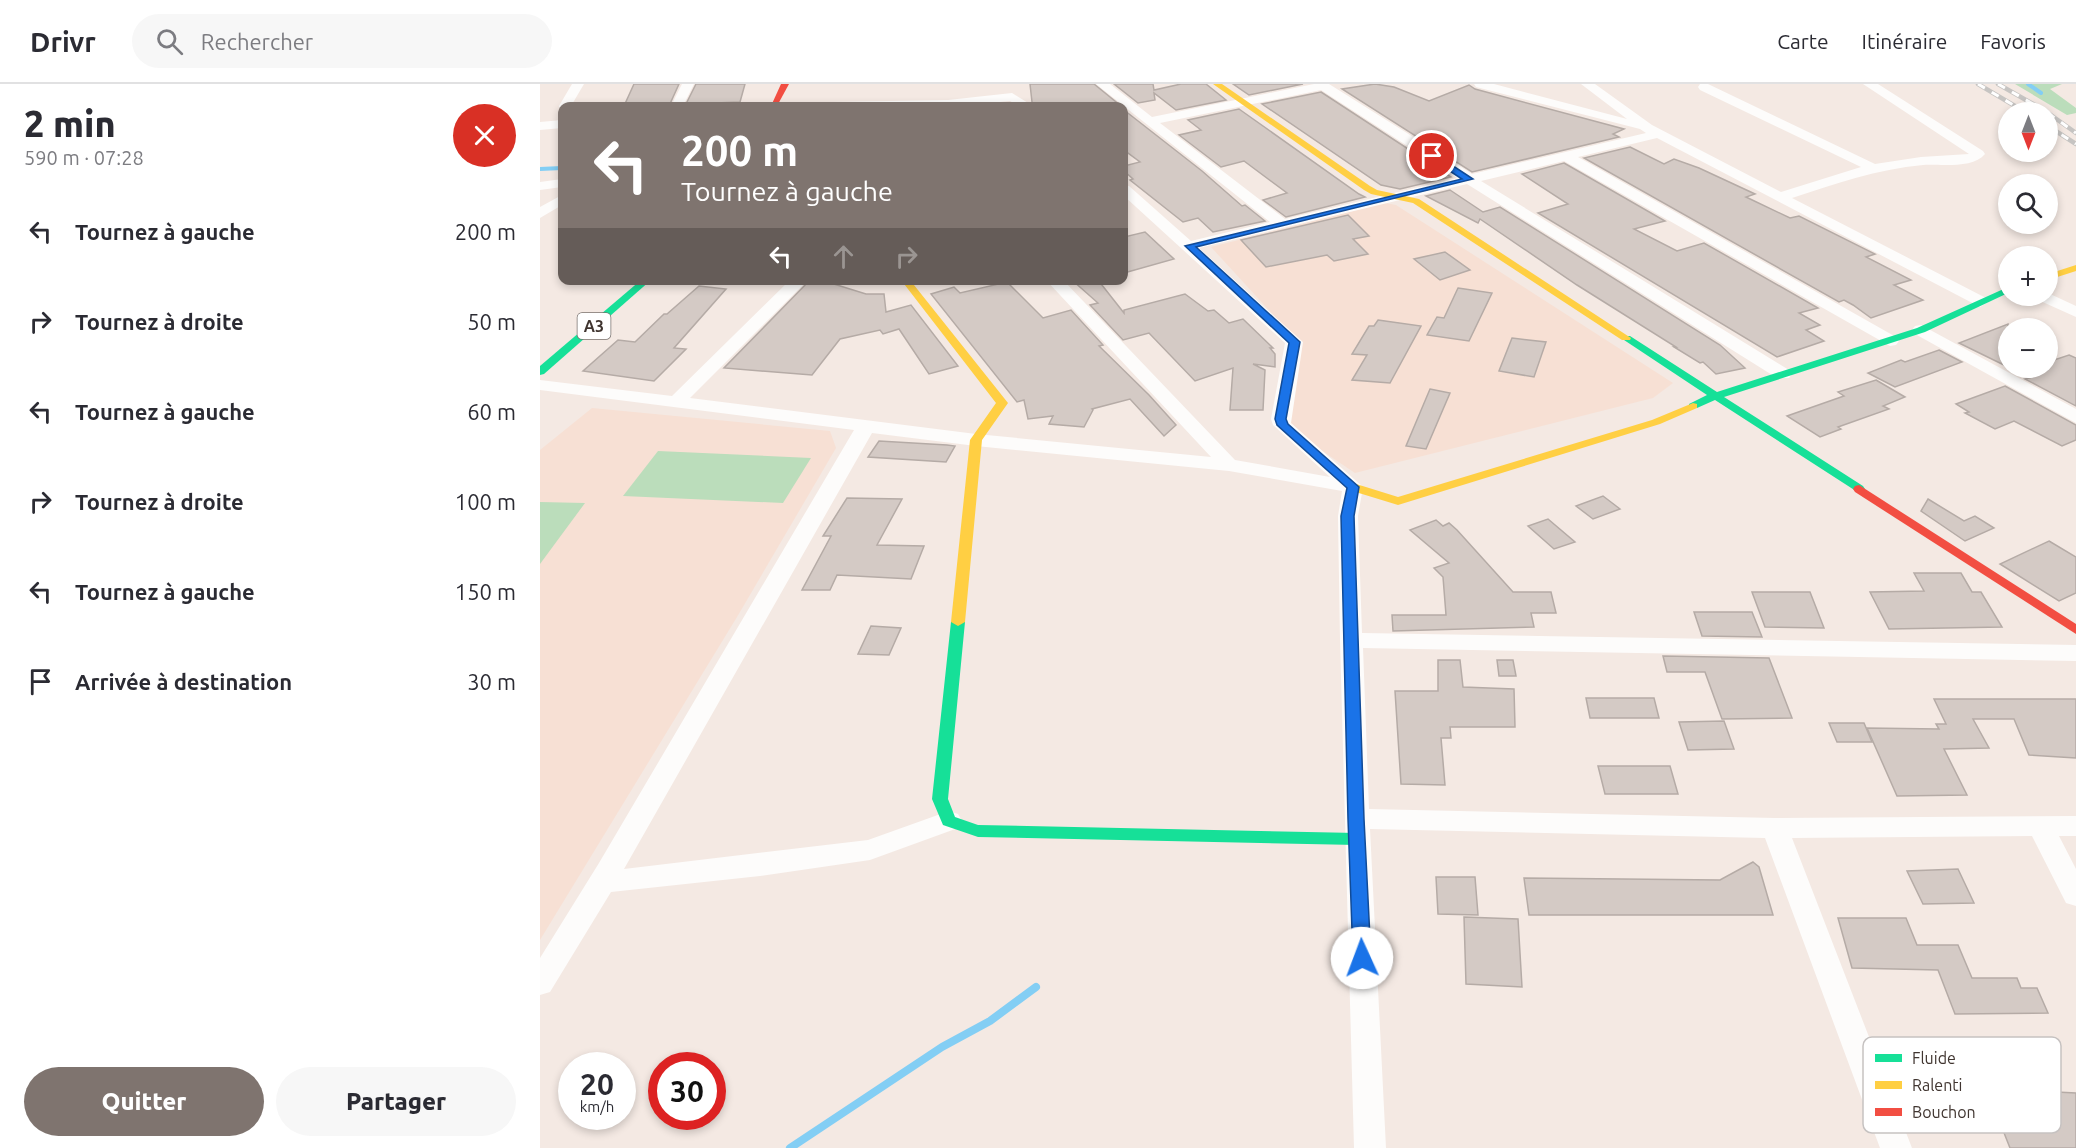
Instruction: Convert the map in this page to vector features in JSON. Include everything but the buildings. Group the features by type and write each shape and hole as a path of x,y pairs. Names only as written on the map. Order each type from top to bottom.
{"main road":[{"path":"776,102 785,84"},
{"path":"1217,84 1366,188 1374,192 1416,201 2076,630"},
{"path":"2058,274 2076,268"},
{"name":"A3","path":"540,372 641,285"},
{"path":"909,285 1002,403 976,440 940,799 949,821 978,831 1357,829"},
{"path":"1353,487 1398,501 1656,422 1715,396 1921,330 1998,294"}],"street":[{"path":"567,102 578,84"},
{"path":"679,102 688,84"},
{"path":"1102,84 1125,102"},
{"path":"1480,84 1653,131"},
{"path":"1587,84 1653,131 1980,302"},
{"path":"1780,197 1873,168 1920,161 1973,158 1978,154 1869,84"},
{"path":"1150,121 1322,85 1783,374"},
{"path":"1704,87 1873,168"},
{"path":"984,102 1010,91 1022,102"},
{"path":"1128,104 1282,224"},
{"path":"540,126 558,124"},
{"path":"1189,246 1566,156 1653,131"},
{"path":"1566,156 1890,341"},
{"path":"540,186 558,184"},
{"path":"1128,193 1294,342 1280,419 1282,425 1353,487"},
{"path":"540,214 558,202"},
{"path":"676,402 795,285"},
{"path":"1059,285 1229,465"},
{"path":"2058,304 2076,312"},
{"path":"1921,330 2076,417"},
{"path":"540,385 976,440 1229,465 1353,487"},
{"path":"540,983 602,882 866,426"},
{"path":"1353,487 1348,516 1351,640 1370,1148"},
{"path":"1351,640 2076,653"},
{"path":"602,882 760,865 870,850 949,821"},
{"path":"2040,826 2076,895"},
{"path":"1357,829 2076,826"},
{"path":"1775,828 1863,1061"},
{"path":"1890,1133 1896,1148"}],"shaded area":[{"path":"1385,203 1396,205 1673,383 1653,398 1355,473 1282,424 1300,344 1211,247"},
{"path":"592,408 830,431 836,448 737,617 540,940 540,450"}],"green space":[{"path":"2015,84 2062,84 2050,89 2076,108 2076,113 2067,115 2058,110 2058,102 2045,102"},
{"path":"658,451 811,458 783,503 623,496"},
{"path":"540,502 585,503 540,564"}],"waterway":[{"path":"2028,84 2041,93"},
{"path":"540,169 558,168"},
{"path":"790,1148 942,1047 990,1021 1036,987"}],"railway":[{"path":"1978,84 2008,102"},
{"path":"1998,84 2030,102"},
{"path":"2058,120 2076,133"},
{"path":"2058,132 2076,144"}],"traffic: fast":[{"path":"540,372 641,285"},
{"path":"1693,406 1715,396 1921,330 1998,295"},
{"path":"1626,338 1859,489"},
{"path":"958,622 940,799 949,821 978,831 1357,839"}],"traffic: slow":[{"path":"1217,84 1367,188 1374,192 1416,201 1626,338"},
{"path":"2058,274 2076,268"},
{"path":"909,285 1002,403 976,440 958,622"},
{"path":"1353,487 1398,501 1656,422 1693,406"}],"traffic: jam":[{"path":"776,102 785,84"},
{"path":"1859,489 2076,630"}],"route":[{"path":"1362,958 1348,516 1353,487 1282,425 1280,419 1294,342 1189,246 1469,179 1432,156"}]}
